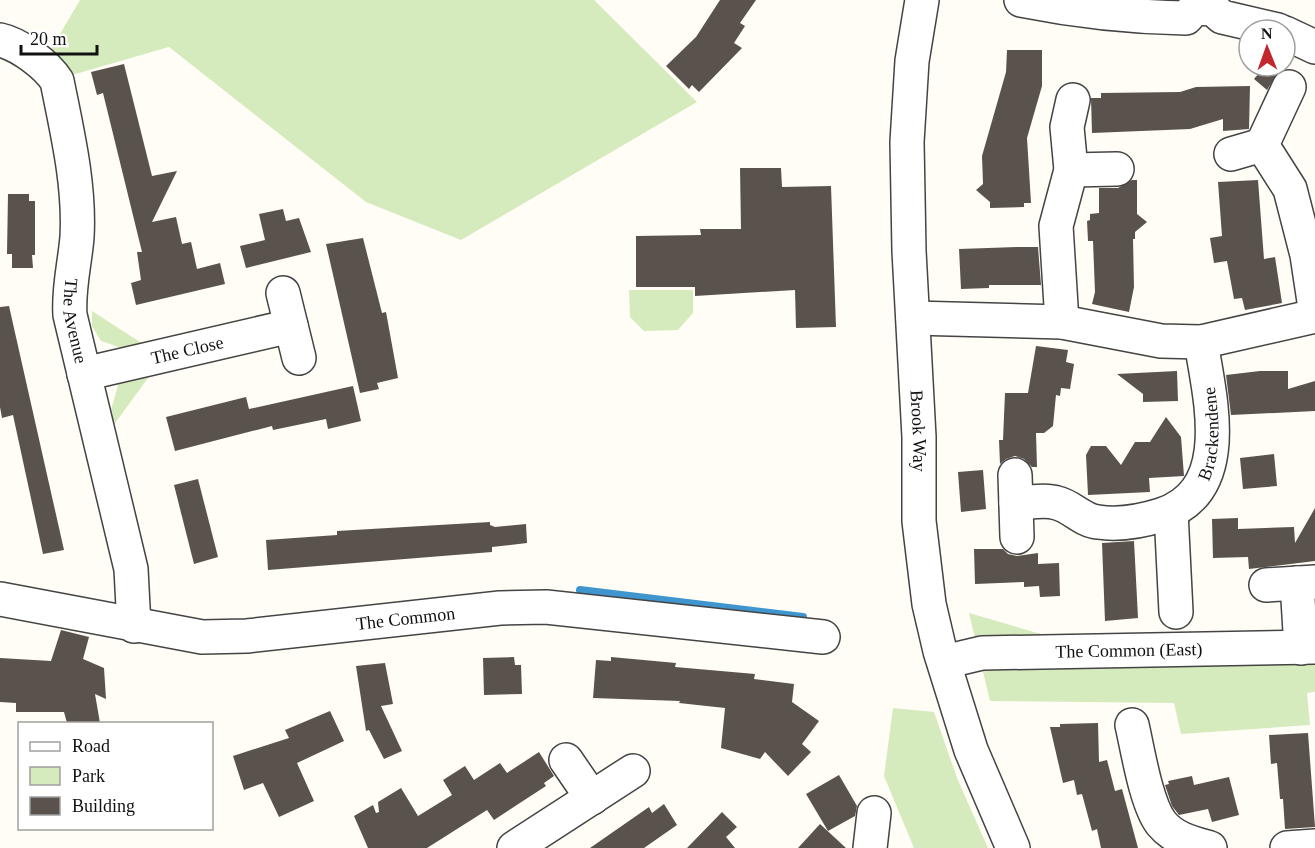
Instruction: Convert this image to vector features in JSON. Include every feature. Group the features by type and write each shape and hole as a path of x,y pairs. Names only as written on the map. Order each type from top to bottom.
{"street":[{"name":"Brook Way","path":"922,0 912,61 907,142 919,437 919,521 929,604 944,662 971,750 1013,848"},
{"path":"1021,0 1081,12 1186,18 1194,28 1212,28 1222,17 1237,20"},
{"path":"1297,39 1315,47"},
{"name":"The Avenue","path":"0,40 9,42 43,66 57,81 76,196 77,236 68,293 70,315 131,569 134,626"},
{"path":"1232,154 1262,145 1289,87"},
{"path":"1062,322 1056,226 1071,170 1067,128 1073,100"},
{"path":"1262,145 1290,189 1307,255 1315,308"},
{"path":"1071,170 1117,169"},
{"path":"284,293 299,358"},
{"path":"913,318 1062,322 1161,341 1202,342 1315,316"},
{"name":"The Close","path":"84,374 291,326"},
{"name":"Brackendene","path":"1017,537 1015,489 1056,502 1097,522 1143,521 1171,512 1199,489 1213,449 1213,424 1202,342"},
{"path":"1171,512 1176,612"},
{"path":"1292,583 1308,648"},
{"name":"The Common","path":"0,599 202,637 247,636 500,608 546,607 817,631"},
{"name":"The Common (East)","path":"944,662 982,653 1308,648"},
{"path":"1128,743 1160,822 1185,841 1210,848"},
{"path":"566,760 592,798"},
{"path":"514,848 633,771"},
{"path":"872,847 874,813"},
{"path":"1287,848 1315,846"}],"green space":[{"path":"80,0 594,0 697,102 461,240 366,202 169,47 65,77 47,56"},
{"path":"629,290 693,290 693,313 678,330 644,331 630,317"},
{"path":"92,311 143,344 122,348 101,341 92,326"},
{"path":"156,367 113,426 111,410 119,382"},
{"path":"969,613 1068,642 1315,630 1315,692 1307,693 1310,725 1181,734 1174,703 990,701"},
{"path":"893,708 934,712 957,778 988,848 914,848 884,776"}],"building":[{"path":"720,0 756,0 740,23 745,26 734,43 742,48 699,92 692,85 689,89 666,66 696,37"},
{"path":"1007,50 1042,50 1042,86 1027,138 1031,203 1024,203 1024,207 990,208 990,202 976,190 983,184 982,156 1006,72"},
{"path":"124,64 152,176 177,171 152,222 176,217 182,244 191,242 197,269 220,263 225,284 136,305 131,283 141,280 137,252 142,252 103,93 97,95 91,72"},
{"path":"1255,78 1274,78 1267,90"},
{"path":"1250,86 1249,129 1223,131 1223,119 1190,129 1092,133 1091,98 1101,98 1101,93 1180,92 1196,87"},
{"path":"740,168 781,168 782,187 831,186 836,327 796,328 795,290 695,296 695,287 636,287 636,236 701,235 700,229 741,229"},
{"path":"1132,180 1137,180 1137,214 1147,222 1135,232 1135,239 1133,239 1134,287 1129,312 1092,304 1095,292 1093,241 1088,241 1087,221 1090,220 1090,214 1099,213 1099,188 1118,188"},
{"path":"1258,180 1264,259 1275,257 1282,303 1245,310 1242,298 1234,299 1227,261 1214,263 1210,238 1222,236 1218,182"},
{"path":"8,194 29,194 29,201 35,201 33,268 12,268 12,254 7,254"},
{"path":"283,209 286,221 299,218 311,252 246,268 240,246 265,240 259,214"},
{"path":"363,238 382,313 386,312 398,378 377,383 379,389 360,393 326,244"},
{"path":"1038,247 1041,285 989,285 989,288 961,289 959,249"},
{"path":"9,306 64,550 43,554 13,415 2,418 0,407 0,307"},
{"path":"1036,346 1068,350 1066,362 1074,364 1070,389 1061,388 1060,396 1056,395 1053,426 1044,433 1036,433 1037,467 1032,467 1024,459 1015,456 1000,464 999,440 1003,440 1005,393 1028,393"},
{"path":"1177,371 1178,401 1143,402 1143,394 1117,374"},
{"path":"1260,371 1288,371 1288,389 1315,381 1315,411 1231,415 1226,375"},
{"path":"353,386 361,421 328,429 326,419 273,430 272,426 175,451 166,417 246,397 249,409"},
{"path":"1166,417 1181,437 1184,476 1149,478 1150,492 1088,495 1086,455 1091,446 1106,446 1121,465 1135,442 1150,442"},
{"path":"1274,454 1277,486 1243,489 1240,458"},
{"path":"983,470 986,509 961,512 958,472"},
{"path":"198,479 218,557 194,564 174,485"},
{"path":"1315,508 1315,561 1249,569 1248,557 1213,558 1212,519 1238,518 1238,529 1294,527 1295,543"},
{"path":"490,522 490,525 495,527 526,524 527,543 492,547 492,552 268,570 266,540 337,535 337,531"},
{"path":"1134,541 1138,618 1105,621 1102,543"},
{"path":"974,549 1003,549 1008,554 1017,556 1038,553 1038,564 1059,563 1060,596 1040,597 1039,586 1024,587 1024,582 975,584"},
{"path":"61,630 89,637 83,659 104,668 106,699 95,694 100,722 67,722 64,712 16,712 16,703 0,702 0,658 51,661"},
{"path":"514,657 515,665 521,665 522,694 484,695 483,658"},
{"path":"611,657 676,663 675,667 755,674 754,679 794,684 792,702 819,721 802,744 811,752 788,776 765,752 760,759 721,748 725,708 679,703 680,701 593,698 596,660 611,661"},
{"path":"385,663 393,704 381,706 402,751 384,759 369,730 366,731 356,666"},
{"path":"330,711 344,741 297,763 314,801 279,817 263,783 244,790 233,756 289,738 285,730"},
{"path":"1098,723 1099,762 1107,760 1115,791 1122,789 1138,848 1101,848 1097,829 1092,831 1082,794 1077,795 1074,780 1063,783 1050,727 1060,727 1060,724"},
{"path":"1308,733 1315,827 1285,829 1277,763 1271,764 1269,735"},
{"path":"539,752 554,776 544,783 546,786 494,820 487,810 427,848 368,848 354,816 373,805 376,813 379,812 378,802 401,788 418,816 452,795 443,780 465,766 474,780 500,763 507,773"},
{"path":"839,775 857,806 855,816 828,831 806,794"},
{"path":"1192,776 1194,785 1229,777 1239,815 1212,822 1208,809 1179,815 1172,806 1165,785 1169,784 1168,781"},
{"path":"664,804 677,825 644,848 590,848 649,807 652,813"},
{"path":"722,812 737,827 726,837 735,848 687,848"},
{"path":"820,824 846,848 798,848"}],"waterway":[{"path":"580,590 803,617"}]}
